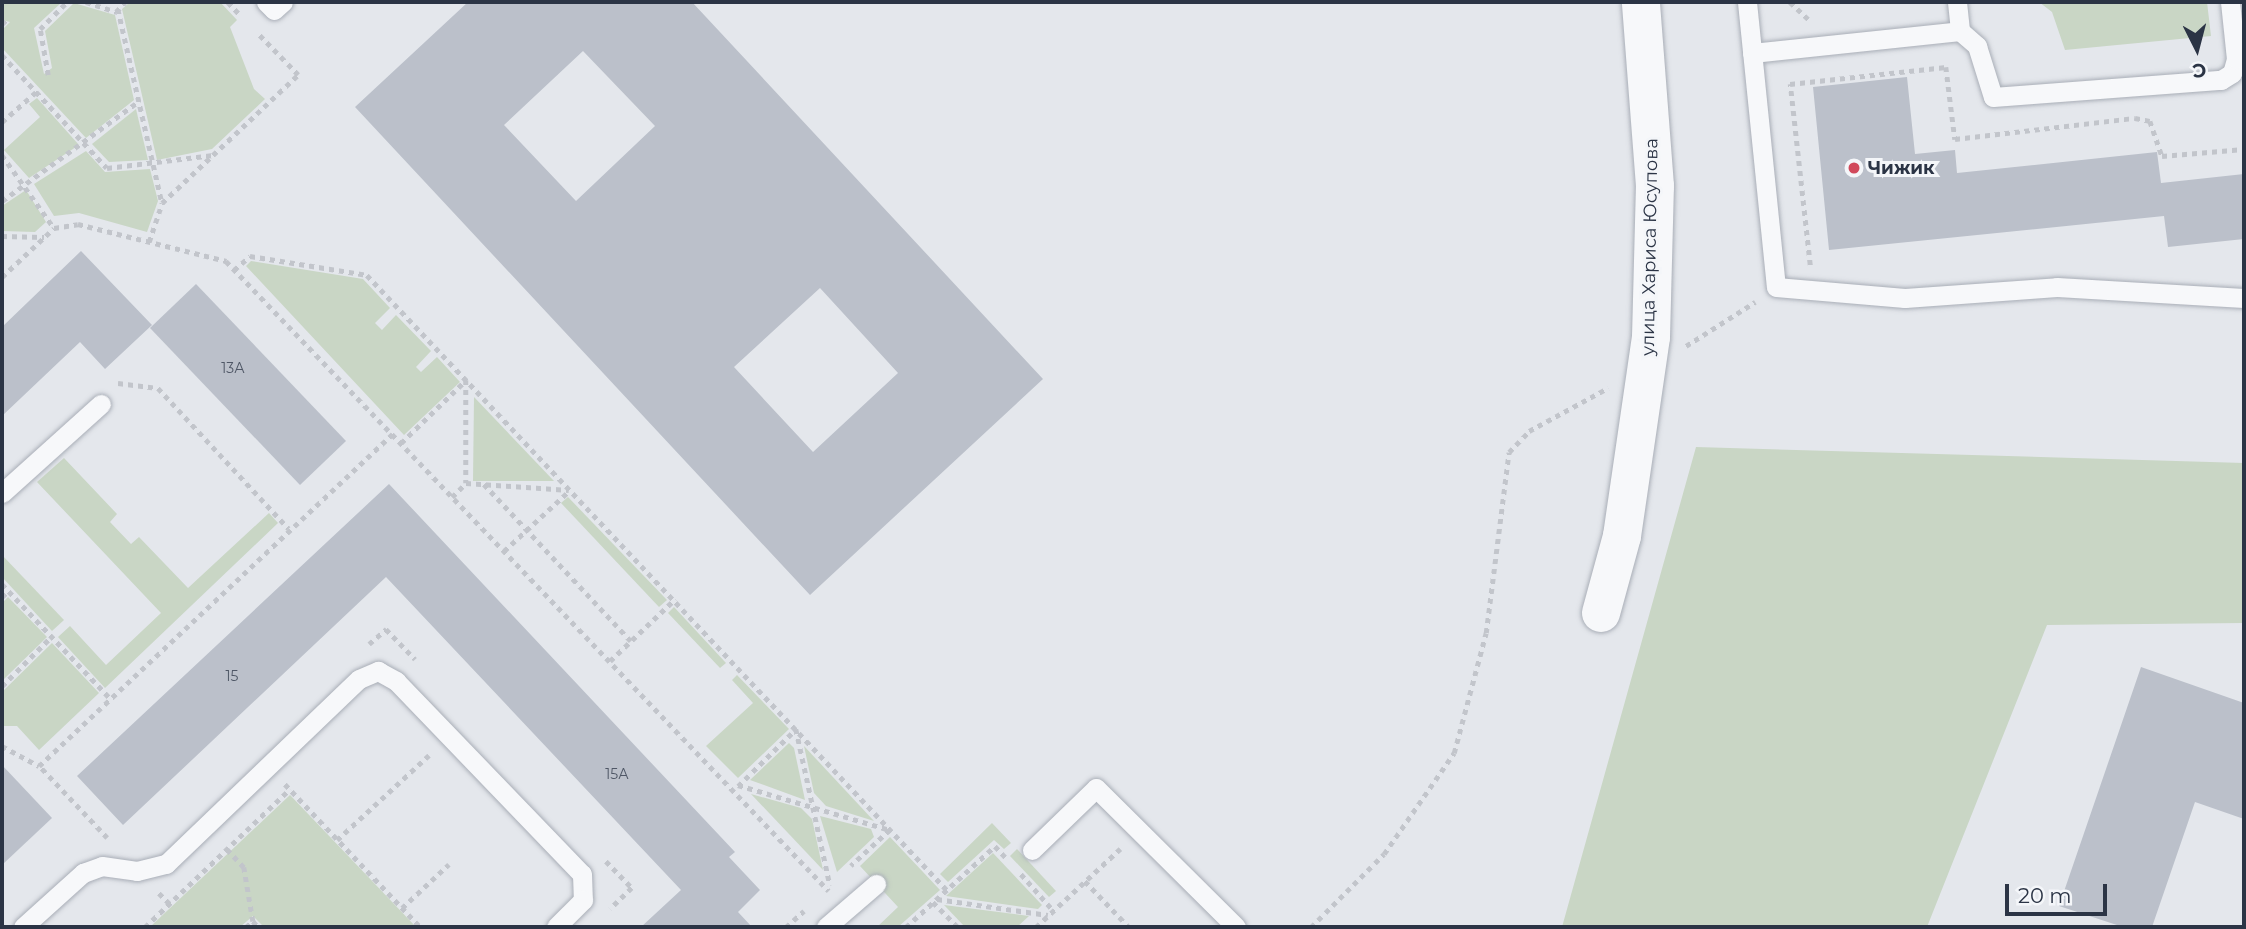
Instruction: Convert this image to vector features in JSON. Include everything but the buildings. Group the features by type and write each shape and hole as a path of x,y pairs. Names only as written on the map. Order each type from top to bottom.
{"street":[{"name":"улица Хариса Юсупова","path":"1601,613 1622,536 1651,337 1655,186 1642,2"}],"lane":[{"path":"266,2 274,10 283,2"},
{"path":"1746,2 1776,287 1905,298 2057,287 2244,298"},
{"path":"1956,2 1960,32 1977,46 1993,97 2221,80 2232,73 2236,59 2230,2"},
{"path":"1752,53 1960,32"},
{"path":"2,493 101,404"},
{"path":"23,927 83,873 102,866 137,871 166,864 359,679 377,671 396,681 582,874 583,900 556,927"},
{"path":"1032,850 1096,788 1236,927"},
{"path":"827,927 876,884"}],"path":[{"path":"48,75 40,29 67,2"},
{"path":"86,2 118,9"},
{"path":"118,9 125,2"},
{"path":"228,2 245,20"},
{"path":"118,9 162,203"},
{"path":"2,24 8,18"},
{"path":"149,242 162,203 298,75 254,29"},
{"path":"2,55 107,169 213,155"},
{"path":"1824,272 1811,271 1790,84 1946,67 1955,139 2135,118 2150,121 2162,156 2244,149"},
{"path":"2,122 36,92"},
{"path":"2,201 86,145 139,101"},
{"path":"2,155 28,184 54,228"},
{"path":"2,277 54,228 78,224 226,261 392,434"},
{"path":"2,236 45,237"},
{"path":"234,270 250,256 367,275 947,890"},
{"path":"1681,349 1776,287"},
{"path":"401,443 467,380"},
{"path":"452,497 466,482 467,380"},
{"path":"106,381 158,388 289,529"},
{"path":"1311,927 1384,854 1454,753 1486,633 1509,452 1529,431 1622,381"},
{"path":"466,482 570,490"},
{"path":"483,484 631,641"},
{"path":"504,551 570,490"},
{"path":"2,584 109,697"},
{"path":"2,597 8,591"},
{"path":"610,662 675,599"},
{"path":"366,647 386,629 424,668"},
{"path":"2,686 51,637"},
{"path":"733,790 796,729"},
{"path":"796,729 830,885"},
{"path":"337,840 449,737"},
{"path":"2,746 39,765"},
{"path":"268,766 420,927"},
{"path":"738,785 891,830"},
{"path":"145,927 290,789"},
{"path":"205,826 244,867 253,921 258,927"},
{"path":"819,896 891,830"},
{"path":"1036,927 1139,832"},
{"path":"109,841 122,843"},
{"path":"906,927 995,846 1051,912"},
{"path":"599,919 632,888 604,858"},
{"path":"402,908 449,864"},
{"path":"1085,881 1129,927"},
{"path":"935,901 1051,912"},
{"path":"935,901 958,927"},
{"path":"786,927 811,904"},
{"path":"246,927 253,921"}],"green space":[{"path":"2,2 62,2 34,28 44,74 52,68 45,31 74,3 115,15 134,100 86,138 2,48 2,30 10,22 2,20"},
{"path":"130,2 220,2 237,20 230,27 254,89 265,99 212,149 157,160 122,9"},
{"path":"2039,2 2207,2 2211,36 2065,50 2052,12"},
{"path":"37,98 79,145 29,178 4,150 40,117 29,104"},
{"path":"136,109 148,160 109,162 92,144"},
{"path":"86,151 105,172 150,169 158,201 147,232 79,213 54,216 34,184"},
{"path":"26,190 46,222 35,232 2,231 2,206"},
{"path":"251,261 363,279 390,308 375,323 382,330 396,315 431,351 416,367 421,372 437,357 460,382 404,435 246,266"},
{"path":"474,397 554,481 473,481"},
{"path":"1696,447 2244,463 2244,623 2047,625 1927,927 1562,927"},
{"path":"64,458 117,514 110,522 131,544 139,537 188,588 269,513 278,523 105,688 58,637 70,626 106,665 161,613 37,482"},
{"path":"568,497 667,600 659,607 561,503"},
{"path":"2,555 64,620 52,631 2,577"},
{"path":"8,597 47,637 2,681 2,603"},
{"path":"674,607 726,663 720,668 668,613"},
{"path":"52,643 99,693 39,750 17,726 2,726 2,692"},
{"path":"737,675 789,729 738,778 706,746 753,703 732,680"},
{"path":"789,743 794,748 805,800 750,780"},
{"path":"804,746 874,821 826,806 814,793"},
{"path":"751,794 801,808 812,819 823,870"},
{"path":"290,795 416,927 264,927 253,916 240,927 150,927"},
{"path":"820,816 871,829 874,837 837,872"},
{"path":"992,823 1011,843 1004,849 994,840 948,882 940,874"},
{"path":"890,837 940,890 898,927 877,927 898,907 860,866"},
{"path":"1017,849 1056,891 1049,897 1010,856"},
{"path":"993,853 1042,905 1038,909 946,896"},
{"path":"944,905 1029,916 1017,927 965,927"}],"place":[{"name":"Чижик","path":"1854,168"}]}
